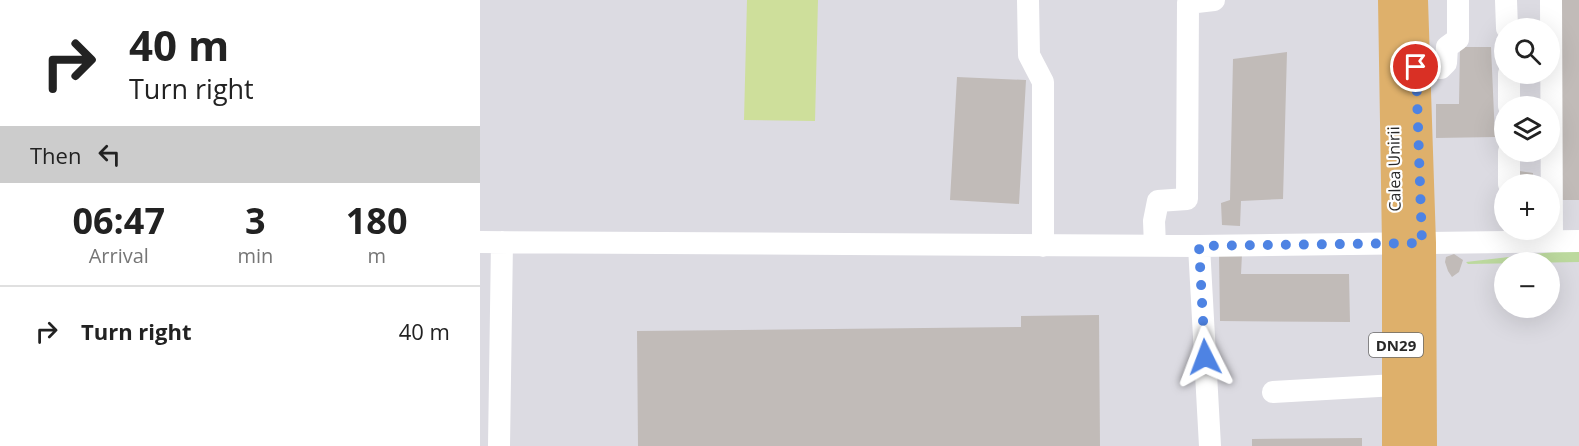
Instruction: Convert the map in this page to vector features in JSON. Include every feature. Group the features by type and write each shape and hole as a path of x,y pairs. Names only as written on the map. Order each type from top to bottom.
{"main road":[{"name":"Calea Unirii","path":"1392,0 1421,248 1396,386 1396,446"},
{"name":"Calea Unirii","path":"1414,0 1421,248 1423,446"}],"lane":[{"path":"1028,0 1029,55 1043,82 1043,246"},
{"path":"1155,246 1154,221 1158,201 1187,199 1188,3 1214,0"},
{"path":"1416,67 1441,68 1446,63 1447,47 1458,39 1458,0"},
{"path":"1506,0 1507,18"},
{"path":"1551,0 1552,242"},
{"path":"499,446 490,381 491,242 1421,248 1494,238"},
{"path":"1538,240 1579,241"},
{"path":"1199,246 1210,446"},
{"path":"1273,392 1396,386"}],"shaded area":[{"path":"480,0 1579,0 1579,446 480,446"}],"green space":[{"path":"747,0 818,0 815,121 744,120"},
{"path":"1579,249 1579,262 1560,262 1560,252 1553,252"},
{"path":"1494,259 1494,264 1468,264 1466,262"}],"building":[{"path":"1558,0 1579,0 1579,200 1560,200 1560,18 1558,18"},
{"path":"1460,47 1491,47 1494,137 1436,138 1436,104 1459,104"},
{"path":"1287,52 1283,199 1241,201 1240,226 1222,225 1221,203 1230,200 1233,59"},
{"path":"957,77 1026,80 1019,204 950,200"},
{"path":"1513,170 1533,174 1513,174"},
{"path":"1219,254 1242,254 1241,274 1349,274 1350,322 1220,321"},
{"path":"1454,254 1463,260 1459,272 1452,277 1445,262 1446,257"},
{"path":"1099,315 1100,446 638,446 637,331 1021,327 1021,316"},
{"path":"1362,438 1362,446 1252,446 1252,439"}],"route":[{"path":"1205,357 1199,246 1422,243 1416,67"}]}
